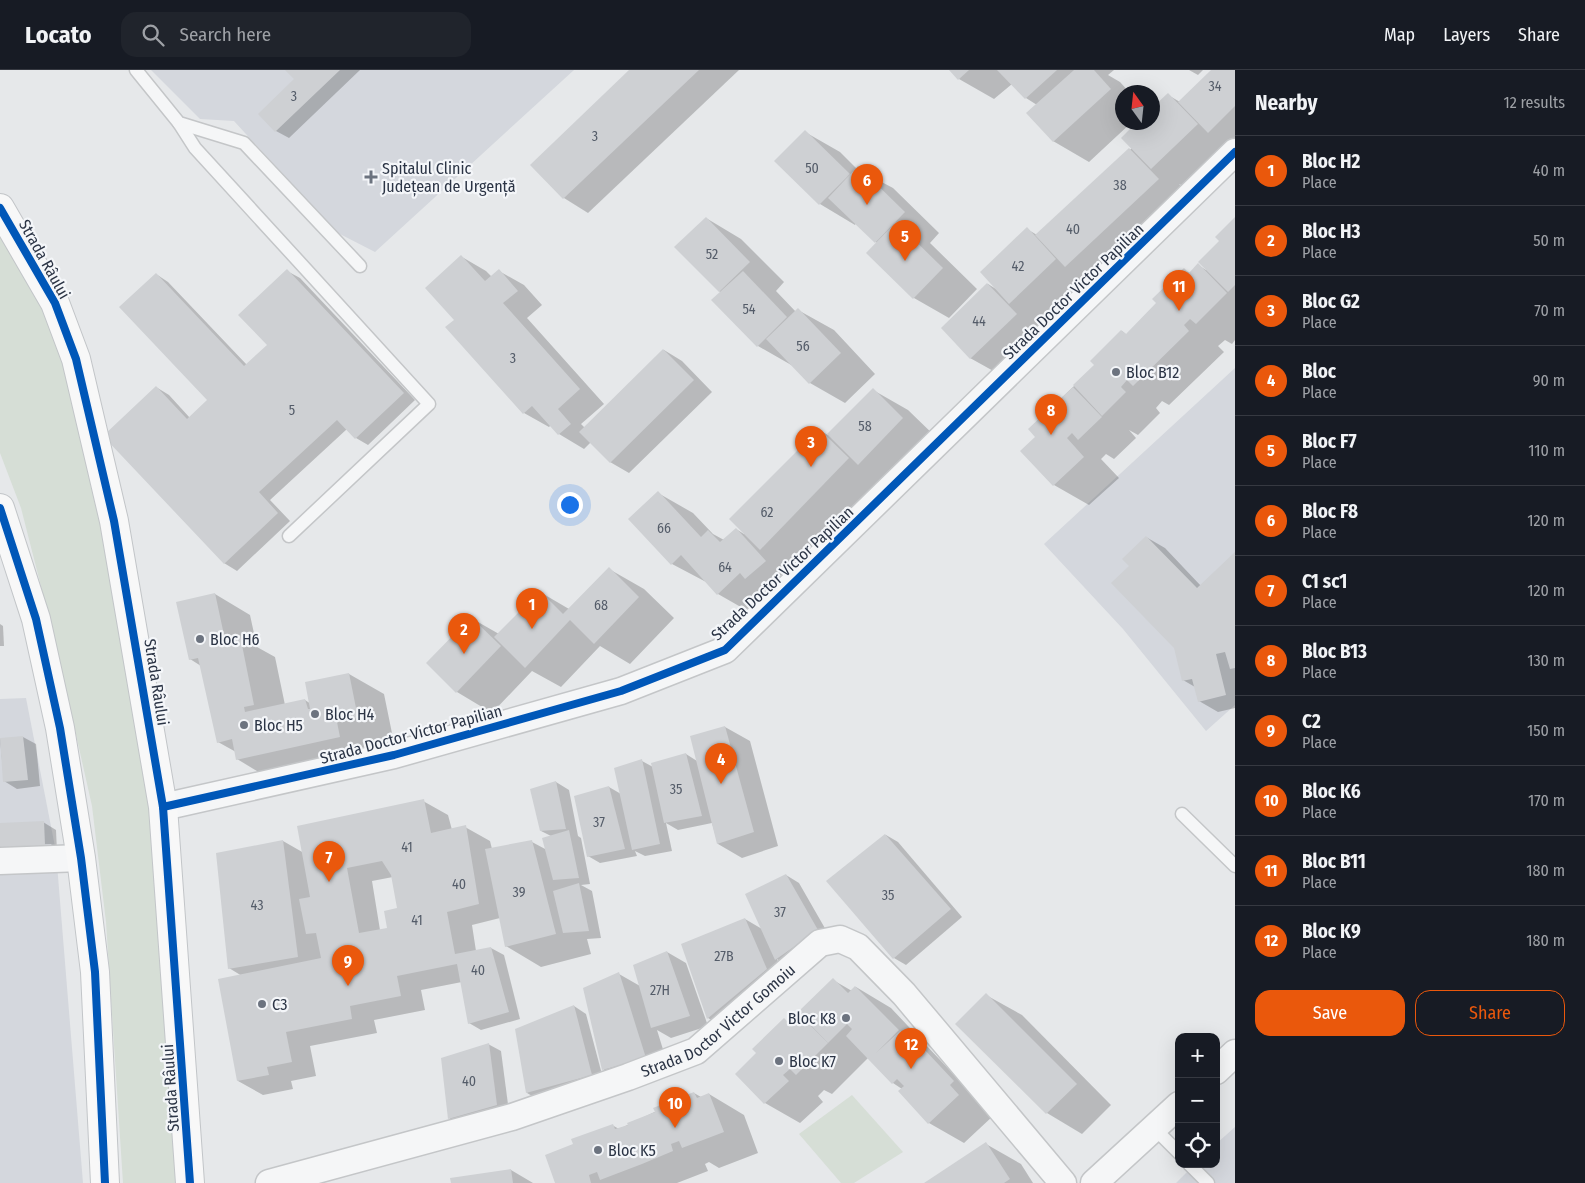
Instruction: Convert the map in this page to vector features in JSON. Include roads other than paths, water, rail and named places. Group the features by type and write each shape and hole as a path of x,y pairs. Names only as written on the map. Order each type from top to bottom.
{"main road":[{"name":"Strada Râului","path":"0,208 55,303 76,359 114,521 163,807 190,1183"},
{"path":"0,508 36,620 60,728 81,858 95,972 105,1183"}],"street":[{"name":"Strada Doctor Victor Papilian","path":"163,807 413,750 621,691 725,650 1235,152"},
{"path":"0,861 81,858"},
{"name":"Strada Doctor Victor Gomoiu","path":"269,1183 512,1117 628,1077 696,1051 820,943 840,939 858,947 904,994 1063,1183"},
{"path":"1220,1067 1235,1053"},
{"path":"1094,1183 1175,1109"}],"lane":[{"path":"136,70 179,123 195,148 429,404 289,536"},
{"path":"179,123 244,143 360,266"},
{"path":"1182,814 1235,866"},
{"path":"1154,1128 1175,1149"},
{"path":"1193,1168 1208,1183"}],"place":[{"name":"Spitalul Clinic Județean de Urgență","path":"371,177"},
{"name":"Bloc F8","path":"867,205"},
{"name":"Bloc F7","path":"905,261"},
{"name":"Bloc B11","path":"1179,311"},
{"name":"Bloc B12","path":"1116,372"},
{"name":"Bloc B13","path":"1051,435"},
{"name":"Bloc G2","path":"811,467"},
{"name":"Bloc H2","path":"532,629"},
{"name":"Bloc H6","path":"200,639"},
{"name":"Bloc H3","path":"464,654"},
{"name":"Bloc H4","path":"315,714"},
{"name":"Bloc H5","path":"244,725"},
{"name":"Bloc","path":"721,784"},
{"name":"C1 sc1","path":"329,882"},
{"name":"C2","path":"348,986"},
{"name":"C3","path":"262,1004"},
{"name":"Bloc K8","path":"846,1018"},
{"name":"Bloc K7","path":"779,1061"},
{"name":"Bloc K9","path":"911,1069"},
{"name":"Bloc K6","path":"675,1128"},
{"name":"Bloc K5","path":"598,1150"}]}
